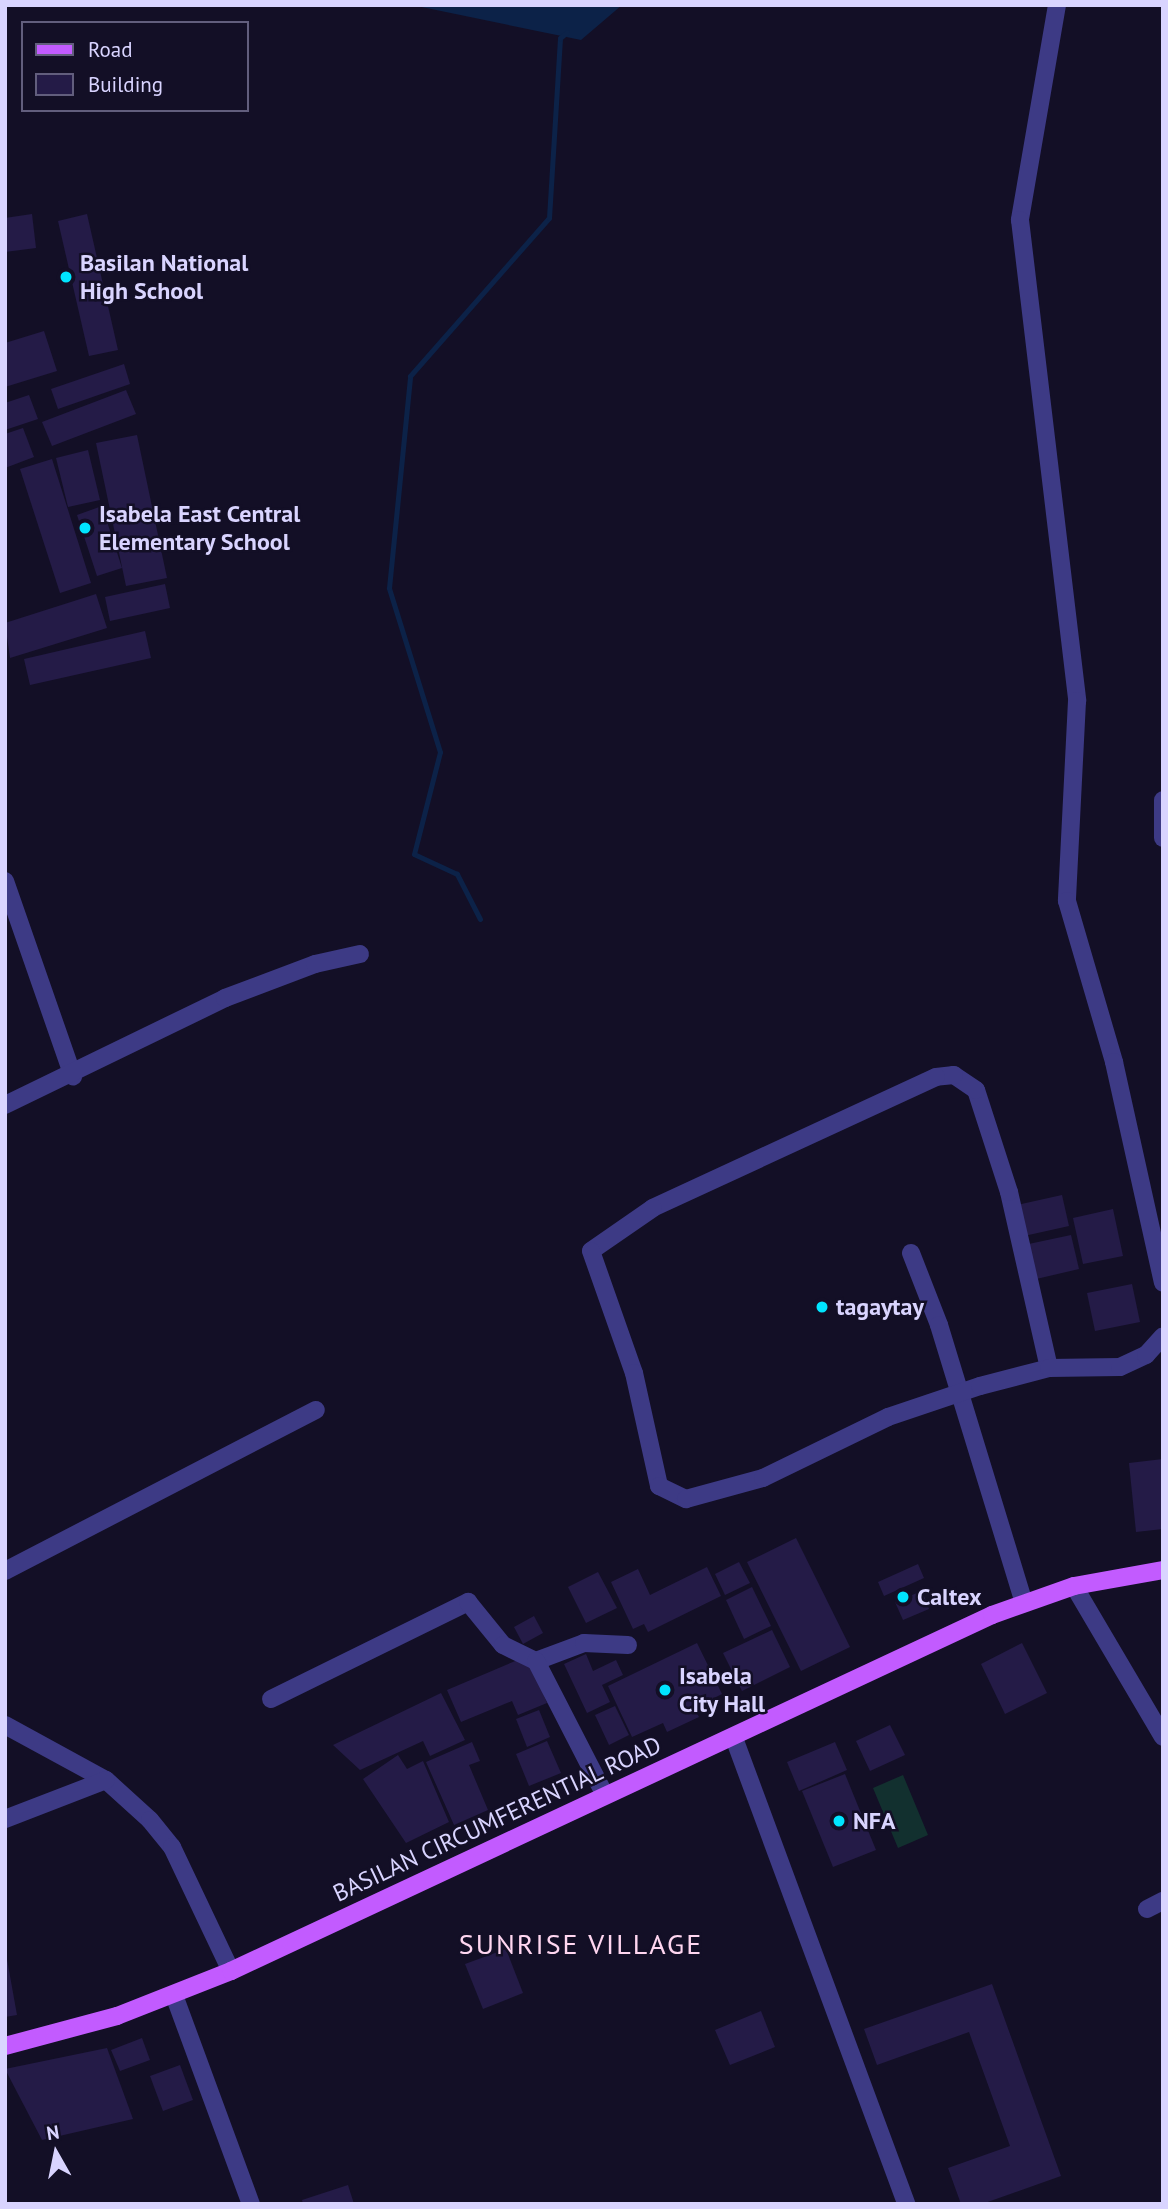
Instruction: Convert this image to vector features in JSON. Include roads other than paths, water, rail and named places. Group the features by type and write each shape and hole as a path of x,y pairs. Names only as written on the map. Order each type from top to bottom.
{"main road":[{"name":"BASILAN CIRCUMFERENTIAL ROAD","path":"5,2046 174,1995 1024,1603 1074,1586 1163,1570"}],"street":[{"path":"1057,5 1020,220 1077,701 1068,901 1114,1062 1163,1283"},
{"path":"1163,800 1163,838"},
{"path":"5,881 73,1076"},
{"path":"5,1105 73,1076 225,998 315,964 360,954"},
{"path":"1049,1368 1009,1192 976,1090 954,1075 936,1077 653,1209 591,1251 634,1373 659,1486 670,1495 711,1498 888,1417 960,1393 1049,1368 1120,1367 1146,1355 1163,1336"},
{"path":"911,1254 960,1393 1024,1603"},
{"path":"5,1571 316,1410"},
{"path":"1074,1586 1163,1737"},
{"path":"271,1699 458,1602 475,1604 503,1645 536,1661 605,1795"},
{"path":"536,1661 584,1643 628,1644"},
{"path":"5,1725 106,1780 172,1847 231,1970"},
{"path":"734,1738 906,2204"},
{"path":"5,1819 106,1780"},
{"path":"174,1995 251,2204"}],"water":[{"path":"412,5 622,5 581,40"}],"waterway":[{"path":"480,919 457,874 414,854 440,752 389,588 410,376 549,218 560,38 567,32"}],"place":[{"name":"Basilan National High School","path":"66,277"},
{"name":"Isabela East Central Elementary School","path":"85,528"},
{"name":"tagaytay","path":"822,1307"},
{"name":"Caltex","path":"903,1597"},
{"name":"Isabela City Hall","path":"665,1690"},
{"name":"NFA","path":"839,1821"}],"district":[{"name":"SUNRISE VILLAGE","path":"581,1944"}]}
